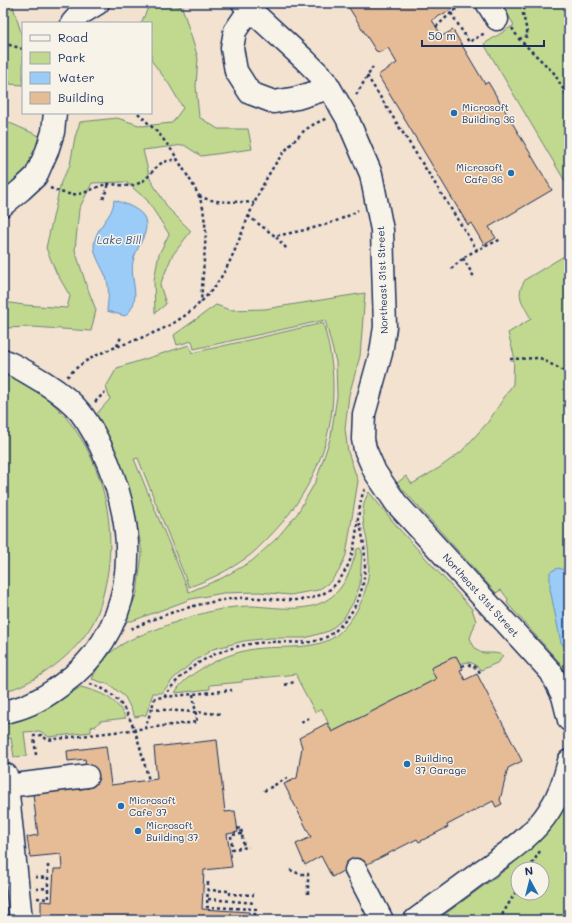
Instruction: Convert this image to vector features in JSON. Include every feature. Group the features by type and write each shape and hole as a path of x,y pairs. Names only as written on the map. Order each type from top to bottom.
{"street":[{"path":"73,22 80,14 98,3"},
{"path":"246,6 235,31 232,48 236,71 250,94 274,102 296,98 329,88"},
{"name":"Northeast 31st Street","path":"246,6 325,80 346,118 353,148 371,174 382,230 385,327 381,353 364,414 363,439 365,449 375,472 390,495 410,518 551,672 563,696 569,720"},
{"path":"3,205 36,176 52,138 55,114"},
{"path":"3,360 32,375 55,391 80,412 101,446 113,476 124,515 127,550 125,584 117,615 100,648 72,677 51,693 28,704 3,712"},
{"path":"415,920 504,855 532,832 549,811 556,799 569,761"},
{"path":"21,920 5,780 87,776"},
{"path":"356,870 382,920"}],"path":[{"path":"436,28 451,13 464,4 463,3"},
{"path":"519,39 528,36 523,14 526,3"},
{"path":"451,13 469,42 495,20 519,39 554,73 569,99"},
{"path":"3,44 22,49"},
{"path":"353,100 373,67"},
{"path":"367,76 476,250"},
{"path":"139,114 160,135 178,160 199,196 205,220 206,232 201,302"},
{"path":"55,391 70,374 88,360 116,346 159,330 177,321 201,302 220,280 227,269 248,216 277,160 287,147 308,128 329,117"},
{"path":"36,176 50,188 68,194 77,194 109,184 126,186 137,184 144,180 153,169 161,163 178,160"},
{"path":"103,199 109,184"},
{"path":"199,196 213,202 221,203 239,201 254,203"},
{"path":"275,236 323,225 351,216 358,210"},
{"path":"248,216 275,236 287,249"},
{"path":"451,269 463,258 476,250 486,247 501,239"},
{"path":"463,258 474,276"},
{"path":"116,346 121,337"},
{"path":"510,359 540,358 569,374"},
{"path":"110,630 114,633 125,631 180,609 239,597 280,600 301,600 318,597 337,583 345,571 353,551 362,493 368,484"},
{"path":"164,697 182,675 205,660 225,650 260,643 303,643 319,640 335,632 348,618 359,600 364,585 364,543 358,518"},
{"path":"462,666 471,665 476,667 481,674"},
{"path":"72,677 108,691 125,708 134,730 149,780"},
{"path":"285,685 294,682"},
{"path":"145,729 155,698 232,690"},
{"path":"36,755 34,736 40,735 48,740 197,722 193,694"},
{"path":"151,709 222,714"},
{"path":"301,722 311,717"},
{"path":"264,791 288,778 288,782"},
{"path":"237,829 241,828 244,848"},
{"path":"242,834 230,835 229,839 232,849 249,847"},
{"path":"37,898 48,899 48,862"},
{"path":"290,870 300,874 308,874 308,894"},
{"path":"208,882 208,907 256,909 255,914 249,914"},
{"path":"207,890 230,891 230,894 254,895"},
{"path":"229,900 230,894"},
{"path":"208,899 255,903"},
{"path":"499,920 510,901"}],"shaded area":[{"path":"3,3 569,3 569,909 559,920 3,920"}],"green space":[{"path":"3,3 12,3 22,36 22,85 10,84 3,53"},
{"path":"158,3 170,3 182,7 198,58 196,86 199,117 218,129 248,129 252,149 201,156 184,145 143,150 150,179 168,208 191,231 172,256 160,285 166,304 155,313 154,280 159,254 169,234 147,200 126,182 92,183 79,209 75,250 96,310 91,331 33,327 3,328 3,302 67,308 70,296 56,272 46,248 61,182 70,165 75,137 80,122 117,118 142,126 172,123 183,108 169,84 152,61 152,22 141,22 148,8"},
{"path":"501,3 569,3 569,188 484,44 514,25"},
{"path":"3,120 42,137 37,156 21,178 3,195"},
{"path":"569,253 569,681 560,663 507,603 508,599 501,590 496,593 397,483 406,476 412,484 439,468 461,452 488,422 513,384 514,355 508,333 531,319 521,299 520,294 522,285 526,279"},
{"path":"365,293 360,356 349,395 345,429 348,452 358,481 346,555 339,571 330,582 318,590 290,595 259,592 223,593 191,599 132,621 125,621 137,593 142,553 135,512 125,477 111,448 93,418 110,399 106,387 117,368 189,345 192,353 323,323 330,354 333,386 329,429 323,449 316,469 295,506 268,538 249,556 218,575 189,587 138,458 134,459 189,592 222,578 252,561 277,538 297,514 316,481 331,436 337,396 336,362 325,320 194,349 192,341 177,345 174,335 216,305 230,310 265,309"},
{"path":"3,372 30,386 54,404 73,427 89,453 100,481 107,510 110,541 108,571 102,598 96,617 85,635 66,656 54,666 29,682 3,692"},
{"path":"369,492 400,530 472,609 476,621 470,638 476,650 483,653 497,653 503,655 499,662 481,670 472,663 467,662 460,664 456,656 431,668 436,679 332,732 322,709 315,712 296,674 210,685 210,689 175,693 177,689 193,674 207,665 227,656 254,649 299,647 321,643 331,639 339,633 360,605 367,583 369,560 363,513 365,499"},
{"path":"360,548 362,551 360,585 353,603 343,619 329,631 305,638 270,638 244,641 213,649 193,662 174,678 162,693 153,693 146,715 135,717 125,697 110,685 92,679 104,660 121,645 140,636 188,618 226,608 252,606 296,608 313,606 321,603 329,599 341,587 349,573 357,549"},
{"path":"81,687 95,691 107,697 117,705 126,718 100,721 96,726 91,727 91,732 49,737 40,731 24,732 27,756 14,757 11,738 3,739 3,721 24,715 43,707"},
{"path":"569,800 569,920 437,920 510,866 510,901 550,901 550,861 516,861 545,835"}],"water":[{"name":"Lake Bill","path":"114,200 139,211 146,222 145,232 132,266 135,295 134,303 125,316 107,311 108,285 94,249 95,238 111,212"},
{"path":"558,568 569,571 569,651 561,643 550,589 550,572"}],"building":[{"name":"Microsoft Building 36","path":"346,3 451,3 452,9 432,20 442,36 453,30 485,84 488,82 552,190 489,227 496,238 484,245 471,223 468,225 378,75 397,63 388,48 380,52 376,51"},
{"name":"Building 37 Garage","path":"456,656 463,669 460,670 465,680 477,674 522,761 508,768 500,800 502,804 496,807 493,801 447,825 448,827 419,842 417,839 346,875 343,871 332,877 321,856 305,865 296,844 311,837 284,784 297,778 302,747 299,738 327,723 332,732 436,679 431,668"},
{"name":"Microsoft Building 37","path":"217,740 225,812 235,811 238,832 227,834 232,867 204,870 202,909 249,912 249,920 41,920 41,901 52,902 54,869 62,869 61,854 30,857 27,837 38,835 33,794 89,788 85,759 68,761 67,751 106,746 111,785 157,779 154,747"}],"place":[{"name":"Microsoft Building 36","path":"454,113"},
{"name":"Microsoft Cafe 36","path":"511,173"},
{"name":"Building 37 Garage","path":"407,764"},
{"name":"Microsoft Cafe 37","path":"121,806"},
{"name":"Microsoft Building 37","path":"138,831"}]}
